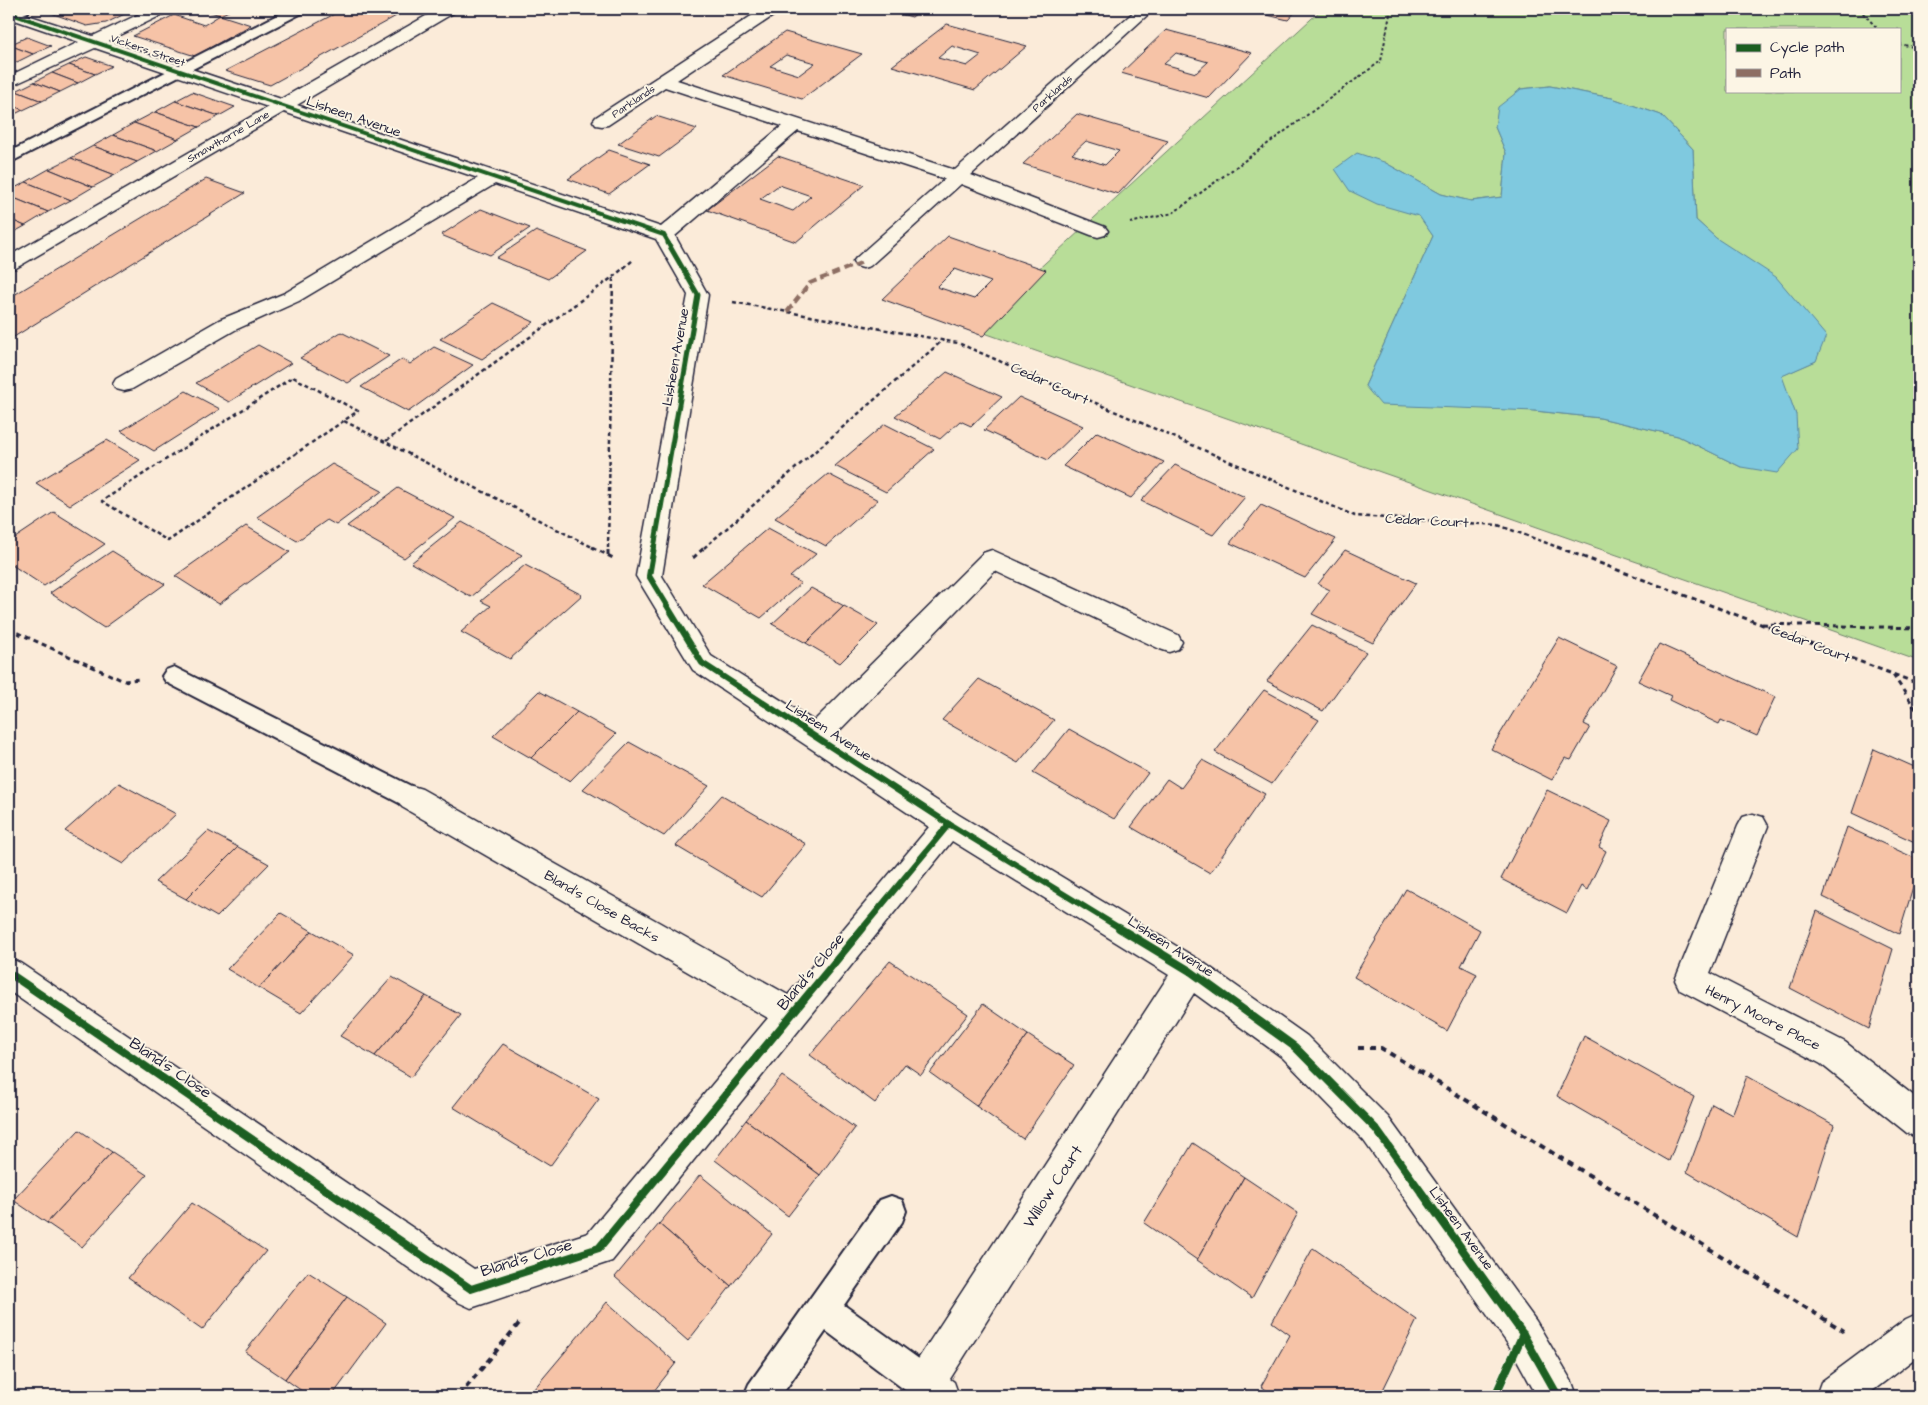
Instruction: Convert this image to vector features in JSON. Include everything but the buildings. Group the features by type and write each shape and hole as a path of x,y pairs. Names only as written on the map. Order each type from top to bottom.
{"street":[{"path":"9,82 162,9"},
{"name":"Smawthorne Lane","path":"9,264 449,9"},
{"name":"Parklands","path":"602,121 773,9"},
{"name":"Parklands","path":"863,262 1146,9"},
{"name":"Vickers Street","path":"13,13 281,105"},
{"name":"Parklands","path":"663,81 958,176 1098,231"},
{"name":"Lisheen Avenue","path":"281,105 664,236 698,295 653,583 702,663 817,736 949,824 1190,971 1294,1047 1376,1130 1523,1334 1558,1396"},
{"path":"664,236 795,124"},
{"path":"124,384 227,325 292,296 494,177"},
{"path":"817,736 992,559 1169,642"},
{"name":"Bland's Close Backs","path":"412,798 792,1014"},
{"name":"Bland's Close","path":"9,973 471,1289 599,1248 949,824"},
{"name":"Henry Moore Place","path":"1753,826 1691,980 1833,1053 1919,1120"},
{"name":"Willow Court","path":"933,1390 1190,971"},
{"path":"1835,1396 1919,1332"}],"lane":[{"path":"9,158 298,9"},
{"path":"174,676 412,798"},
{"path":"761,1396 891,1211"},
{"path":"823,1309 933,1390"}],"path":[{"path":"1098,231 1173,213 1381,60 1391,9"},
{"path":"1859,9 1877,28"},
{"path":"1900,44 1919,48"},
{"path":"386,441 613,277 664,236"},
{"path":"608,555 613,277"},
{"path":"344,420 608,555 653,583 943,340"},
{"path":"293,377 358,411 344,420 168,541 102,500 293,377"},
{"path":"1759,624 1919,628"},
{"path":"9,629 124,681 174,676"},
{"path":"1892,674 1919,714"},
{"path":"1294,1047 1381,1048 1886,1357"},
{"path":"459,1396 526,1316"}],"green space":[{"path":"1322,9 1919,9 1919,661 973,329","holes":["1550,86 1612,98 1661,115 1693,149 1696,220 1716,238 1816,361 1781,376 1796,415 1741,467 1678,436 1600,418 1535,411 1365,386 1433,236 1384,162 1441,194 1471,201 1502,197 1506,153 1495,127 1520,89"]}],"water":[{"path":"1550,86 1612,98 1661,115 1693,149 1696,220 1716,238 1776,277 1826,336 1816,361 1782,376 1796,415 1798,449 1777,473 1741,467 1678,436 1600,418 1535,411 1381,405 1365,386 1433,236 1419,216 1377,204 1350,191 1335,169 1357,153 1384,162 1441,194 1471,201 1502,197 1506,153 1495,127 1498,107 1521,89"}],"marked path":[{"path":"787,312 810,283 863,262"}],"cycle path":[{"path":"9,13 664,235 698,295 649,576 702,663 949,824 1190,971 1295,1047 1376,1129 1523,1334 1558,1396"},
{"path":"9,973 471,1289 599,1248 949,824"},
{"path":"1495,1396 1523,1334"}]}
